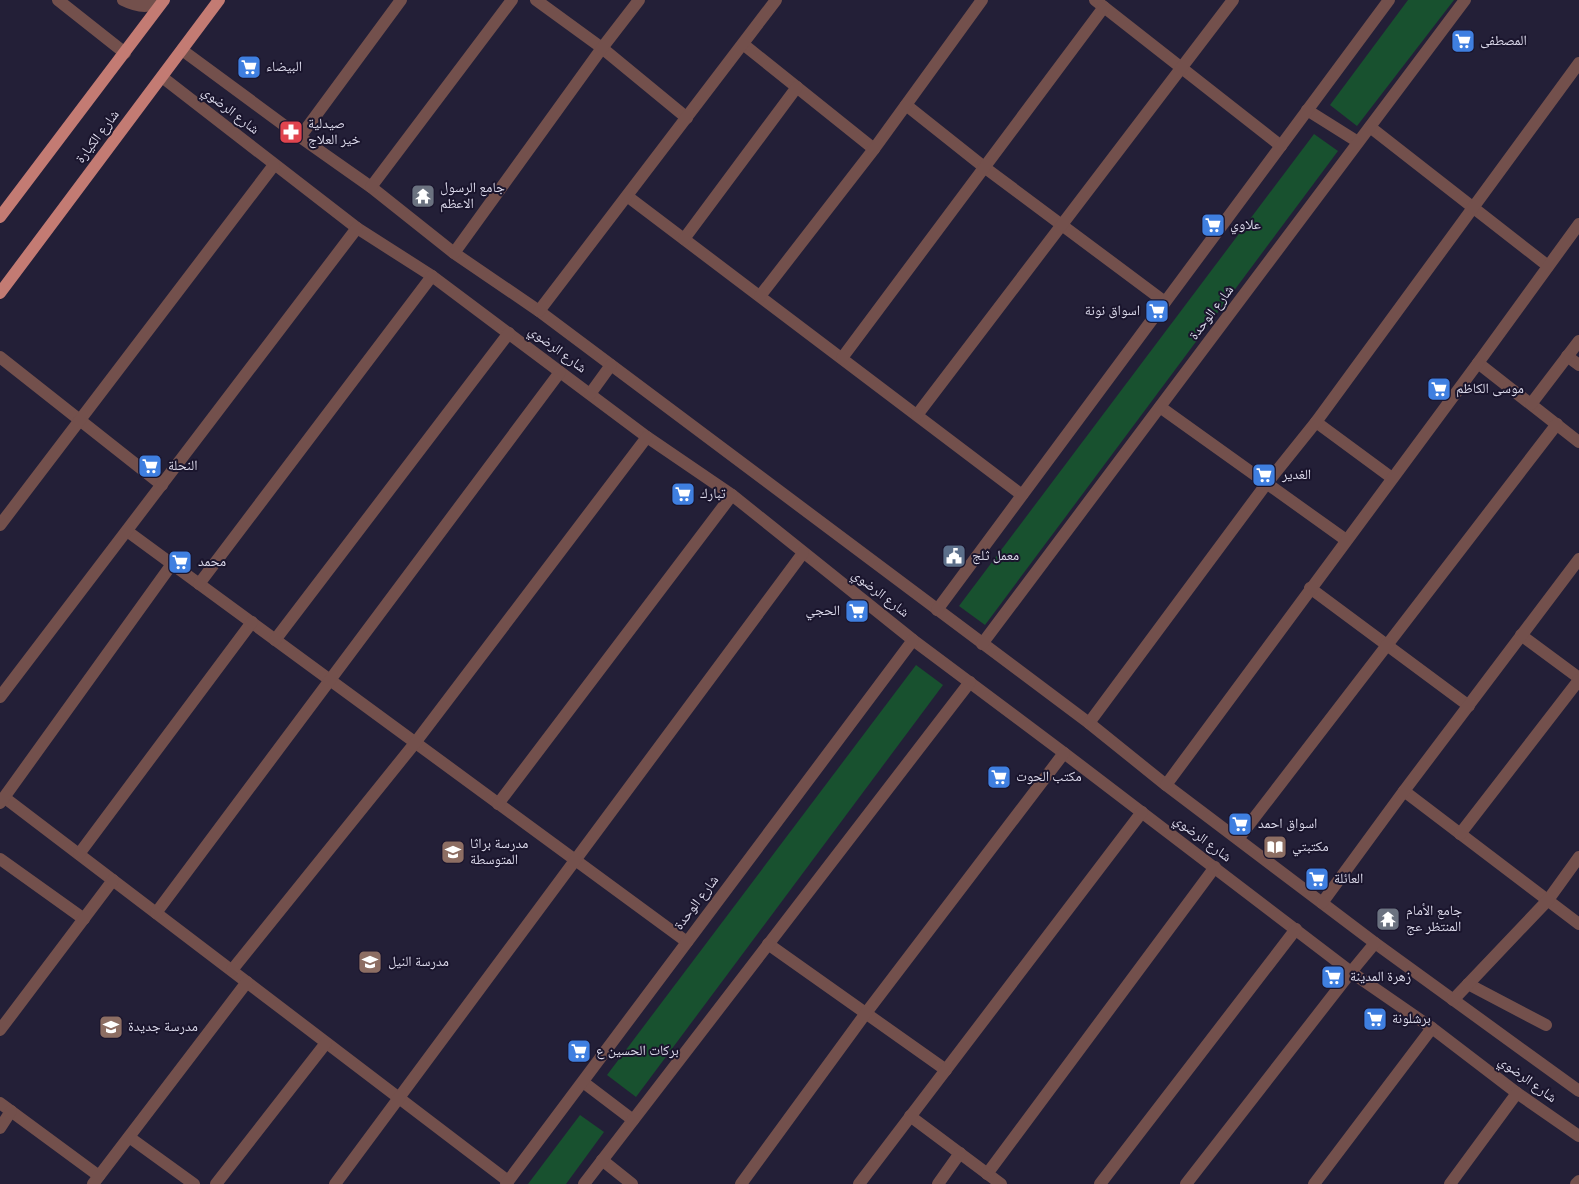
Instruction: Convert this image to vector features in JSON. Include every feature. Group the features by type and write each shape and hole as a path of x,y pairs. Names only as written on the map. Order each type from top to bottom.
{"main road":[{"path":"0,217 163,0"},
{"name":"شارع الكيارة","path":"0,293 220,0"}],"street":[{"path":"58,0 125,53"},
{"path":"122,0 130,4 148,6 163,0"},
{"path":"300,138 401,0"},
{"path":"371,187 512,0"},
{"path":"536,0 602,48 686,118"},
{"path":"454,253 602,48 639,0"},
{"path":"539,311 776,0"},
{"path":"760,296 874,149 982,0"},
{"path":"917,415 1233,0"},
{"path":"937,610 1389,0"},
{"name":"شارع الوحدة","path":"982,644 1465,0"},
{"path":"842,358 984,167 1099,3 1281,146"},
{"path":"743,44 874,149"},
{"name":"شارع الرضوي","path":"182,50 300,138 371,187 454,253 539,311 1089,723 1166,785 1375,943 1579,1090"},
{"path":"1089,723 1267,483 1316,422 1579,62"},
{"name":"شارع الرضوي","path":"162,77 357,228 432,276 647,437 732,495 913,640 1215,867 1351,972 1432,1028 1517,1093 1579,1136"},
{"path":"684,239 797,87"},
{"path":"906,105 984,167 1165,302"},
{"path":"1307,110 1358,142"},
{"path":"1370,127 1548,266"},
{"path":"0,525 274,165"},
{"path":"627,196 1022,495"},
{"path":"1166,785 1579,224"},
{"path":"0,697 357,228"},
{"path":"199,584 432,276"},
{"path":"275,640 509,333"},
{"path":"1531,404 1579,341"},
{"path":"1567,356 1579,365"},
{"path":"0,357 162,485"},
{"path":"1478,363 1579,442"},
{"path":"590,394 610,365"},
{"path":"156,913 560,372"},
{"path":"1160,407 1346,540"},
{"path":"1316,422 1392,478"},
{"path":"1238,840 1557,424"},
{"path":"232,970 415,743 647,437"},
{"path":"498,804 732,495"},
{"path":"127,531 687,942"},
{"path":"335,1184 803,553"},
{"path":"1322,903 1579,559"},
{"path":"172,564 2,800 79,854 232,970 507,1183"},
{"path":"1310,588 1470,706"},
{"path":"79,854 252,622"},
{"path":"1460,834 1579,679 1521,635"},
{"name":"شارع الوحدة","path":"507,1183 913,640"},
{"path":"584,1184 970,682"},
{"path":"741,1184 866,1013 1064,753"},
{"path":"1404,792 1579,924"},
{"path":"859,1184 1142,812"},
{"path":"1453,1000 1548,900 1579,857"},
{"path":"0,859 84,918"},
{"path":"987,1174 1215,867"},
{"path":"0,1030 113,880"},
{"path":"1100,1184 1296,929"},
{"path":"1186,1184 1375,943"},
{"path":"768,944 946,1070"},
{"path":"0,1103 96,1180 247,982"},
{"path":"1468,984 1546,1025"},
{"path":"1314,1184 1432,1028"},
{"path":"216,1184 326,1043"},
{"path":"583,1082 633,1120"},
{"path":"1450,1184 1517,1093"},
{"path":"0,1128 11,1111"},
{"path":"910,1116 1001,1184"},
{"path":"129,1136 194,1184"},
{"path":"938,1184 960,1153"},
{"path":"602,1160 632,1184"},
{"path":"1576,1184 1579,1181"}],"green space":[{"path":"1408,0 1454,0 1357,126 1330,105"},
{"path":"1314,134 1338,151 985,625 959,606"},
{"path":"916,665 943,685 636,1097 607,1075"},
{"path":"580,1115 604,1132 566,1184 528,1184"}],"place":[{"name":"المصطفى","path":"1463,41"},
{"name":"البيضاء","path":"249,67"},
{"name":"صيدلية خير العلاج","path":"291,132"},
{"name":"جامع الرسول الاعظم","path":"423,196"},
{"name":"علاوي","path":"1213,225"},
{"name":"اسواق نونة","path":"1157,311"},
{"name":"موسى الكاظم","path":"1439,389"},
{"name":"النحلة","path":"150,466"},
{"name":"الغدير","path":"1264,475"},
{"name":"تبارك","path":"683,494"},
{"name":"معمل ثلج","path":"954,556"},
{"name":"محمد","path":"180,562"},
{"name":"الحجي","path":"857,611"},
{"name":"مكتب الحوت","path":"999,777"},
{"name":"اسواق احمد","path":"1240,824"},
{"name":"مكتبتي","path":"1275,847"},
{"name":"مدرسة براثا المتوسطة","path":"453,852"},
{"name":"العائلة","path":"1317,879"},
{"name":"جامع الأمام المنتظر عج","path":"1388,919"},
{"name":"مدرسة النيل","path":"370,962"},
{"name":"زهرة المدينة","path":"1333,977"},
{"name":"برشلونة","path":"1375,1019"},
{"name":"مدرسة جديدة","path":"111,1027"},
{"name":"بركات الحسين ع","path":"579,1051"}]}
